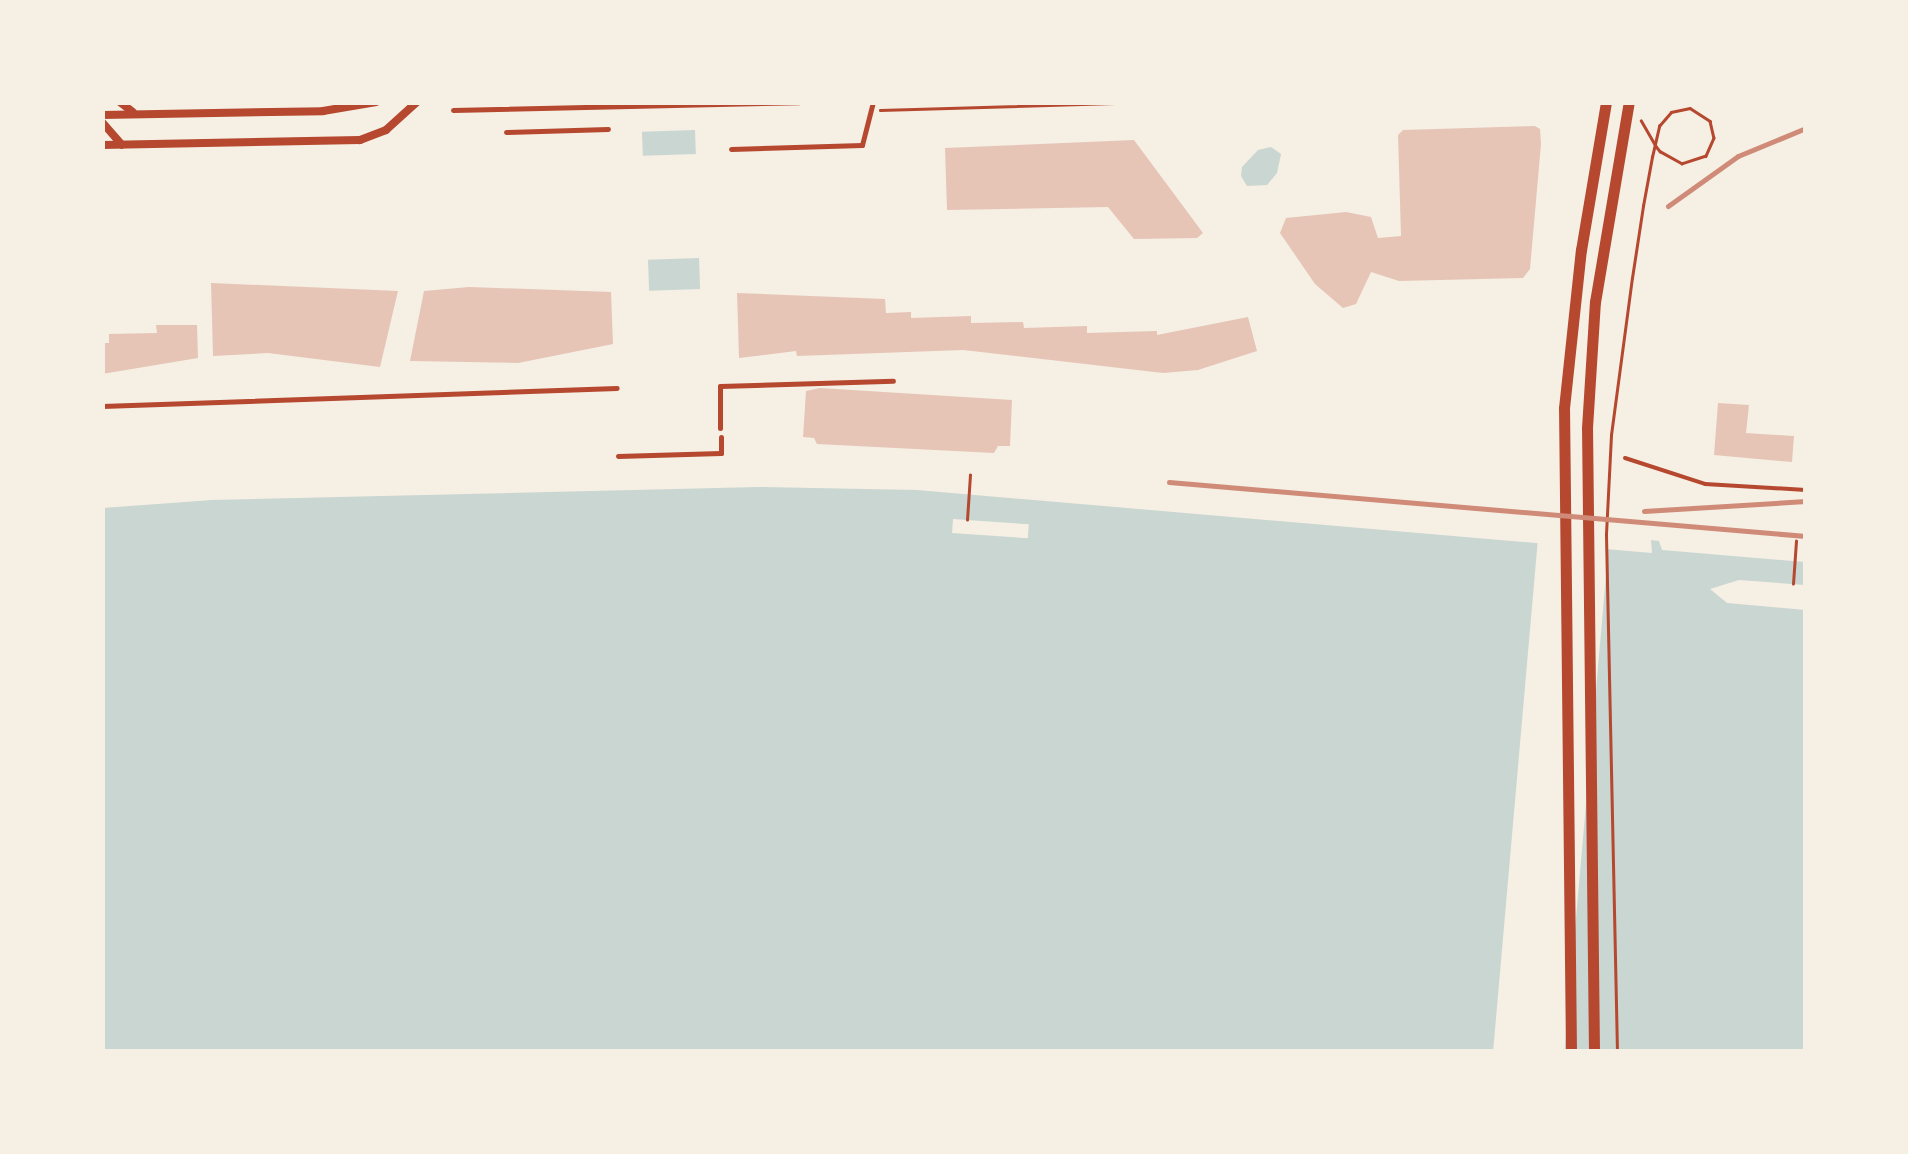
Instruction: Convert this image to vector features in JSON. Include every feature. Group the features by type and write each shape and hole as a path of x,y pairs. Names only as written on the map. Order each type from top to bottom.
{"main road":[{"path":"1571,1052 1564,408 1583,233 1606,102"},
{"path":"1594,1052 1587,428 1595,302 1628,102"}],"street":[{"path":"120,102 137,114"},
{"path":"122,145 102,119 137,114 362,106 376,102"},
{"path":"102,146 360,140 386,130 416,102"},
{"path":"452,110 799,102"},
{"path":"731,149 862,145 873,102"},
{"path":"506,132 608,129"},
{"path":"720,428 720,386 893,381"},
{"path":"102,406 616,388"},
{"path":"618,456 722,453 721,436"}],"lane":[{"path":"1625,458 1704,484 1806,490"}],"path":[{"path":"873,102 876,110 1148,102"},
{"path":"1617,1052 1606,534 1611,435 1659,126 1671,112 1682,108 1706,117 1714,138 1706,156 1686,164 1665,156 1641,120"},
{"path":"968,520 970,475"},
{"path":"1793,584 1796,541"}],"shaded area":[{"path":"695,130 696,154 643,156 642,132"},
{"path":"1271,147 1281,154 1277,173 1267,185 1247,186 1241,176 1242,167 1258,150"},
{"path":"699,258 700,289 649,291 648,260"},
{"path":"759,487 917,490 1652,553 1651,540 1659,541 1662,550 1805,562 1805,1051 103,1052 103,508 212,500"}],"pier":[{"path":"953,519 1029,524 1028,538 952,533"},
{"path":"1538,538 1609,544 1564,1052 1493,1049"},
{"path":"1739,580 1805,585 1805,610 1727,603 1710,589"}],"building":[{"path":"1535,126 1540,129 1541,144 1530,269 1523,278 1399,281 1371,272 1356,304 1343,308 1315,284 1280,233 1286,218 1346,212 1371,217 1378,238 1401,236 1398,135 1403,130"},
{"path":"1134,140 1203,233 1197,238 1134,239 1108,207 947,210 945,148"},
{"path":"211,283 398,291 380,367 268,353 213,356"},
{"path":"469,287 611,292 613,344 518,363 410,361 424,291"},
{"path":"737,293 885,299 886,313 911,312 911,318 971,316 971,323 1023,322 1024,328 1087,326 1087,333 1157,331 1157,335 1248,317 1257,351 1198,370 1163,373 963,350 797,356 796,351 739,358"},
{"path":"156,325 197,325 198,358 102,374 102,343 109,343 109,334 157,333"},
{"path":"820,388 1012,400 1010,446 998,446 994,453 817,444 814,438 803,437 806,391"},
{"path":"1718,403 1749,405 1746,433 1794,436 1792,462 1714,455"}],"railway":[{"path":"1668,206 1738,156 1806,128"},
{"path":"1169,482 1806,536"},
{"path":"1644,511 1806,501"}]}
